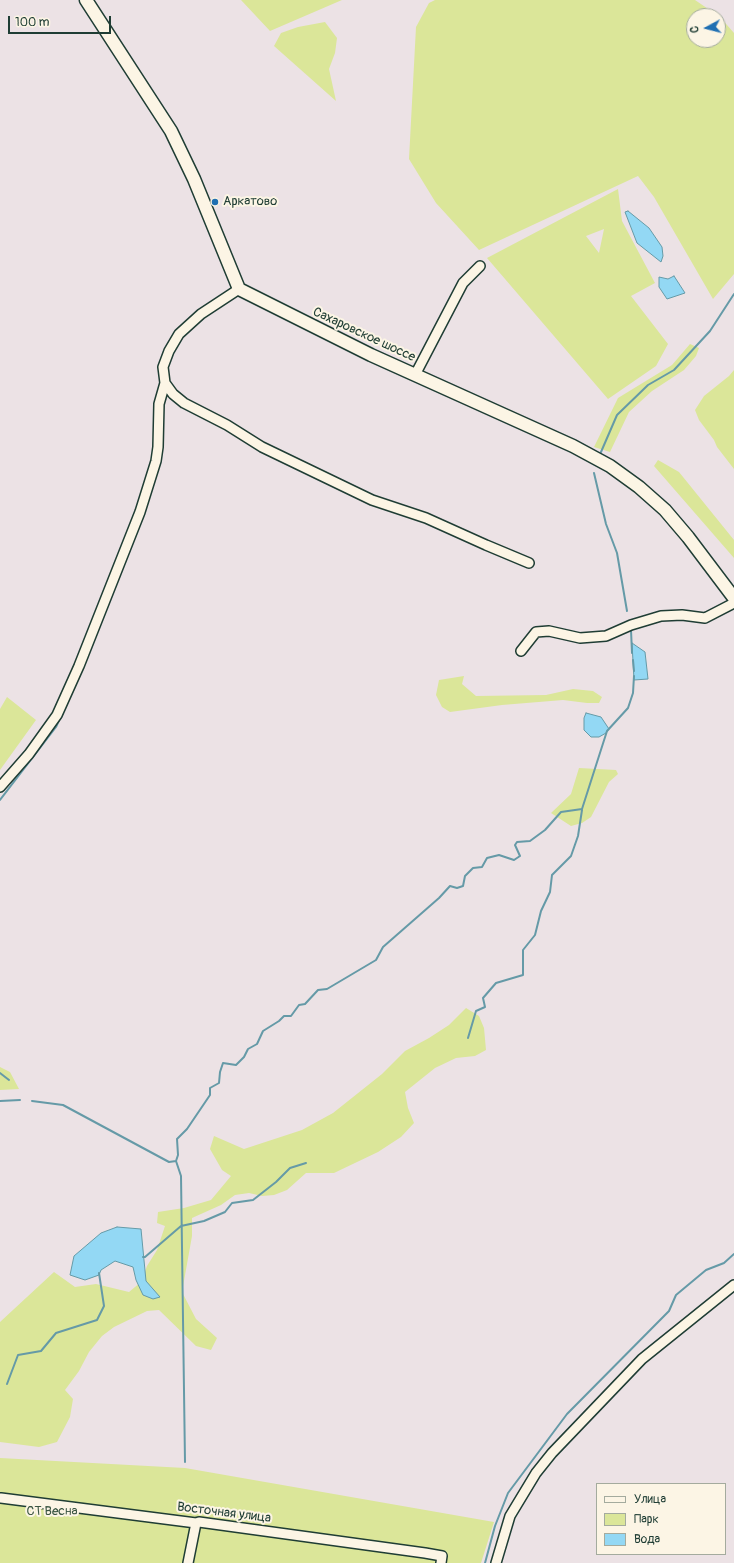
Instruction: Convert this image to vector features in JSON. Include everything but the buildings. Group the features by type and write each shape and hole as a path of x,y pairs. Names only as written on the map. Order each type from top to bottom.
{"main road":[{"path":"86,0 171,131 194,179 239,289"},
{"name":"Сахаровское шоссе","path":"239,289 320,331 577,448 620,473 648,494 673,519 734,598"}],"street":[{"path":"415,375 463,283 480,266"},
{"path":"0,787 29,754 57,715 79,666 140,512 156,461 158,447 159,404 164,383 163,367 169,350 179,334 201,314 239,289"},
{"path":"164,383 173,394 184,402 227,425 262,447 372,500 426,518 529,563"},
{"path":"521,651 536,632 549,631 580,638 606,636 631,625 661,616 682,615 705,618 734,603"},
{"path":"496,1563 510,1516 536,1473 552,1453 642,1359 734,1285"},
{"name":"Восточная улица","path":"1,1498 330,1539 442,1560"},
{"path":"188,1563 196,1523"}],"green space":[{"path":"241,0 342,0 270,31"},
{"path":"435,0 695,0 707,8 686,8 686,48 726,48 726,24 734,33 734,274 713,299 654,197 638,176 479,250 436,203 409,159 416,27 429,3"},
{"path":"325,22 337,38 335,53 329,69 336,101 274,46 281,33 298,27"},
{"path":"618,189 622,221 655,283 631,296 668,344 656,366 608,399 487,258","holes":["604,229 599,253 586,236"]},
{"path":"690,344 699,348 696,356 684,370 652,391 629,412 610,452 594,447 618,398 672,365"},
{"path":"734,370 734,469 699,420 695,410 704,396 729,376"},
{"path":"658,460 679,472 734,540 734,558 654,466"},
{"path":"464,676 462,684 476,696 546,695 573,689 593,691 602,697 599,703 563,700 502,705 450,712 442,707 436,695 439,680"},
{"path":"7,697 36,720 0,770 0,709"},
{"path":"579,768 616,770 618,774 609,782 591,817 582,823 571,826 551,813 571,794"},
{"path":"466,1008 479,1016 484,1028 486,1050 475,1056 456,1058 435,1068 405,1092 408,1108 414,1123 401,1137 378,1152 334,1173 306,1173 287,1190 274,1195 262,1196 249,1193 235,1195 221,1205 192,1218 192,1236 182,1292 196,1319 217,1338 211,1350 196,1346 159,1310 147,1311 114,1327 102,1336 89,1352 79,1371 65,1390 73,1399 70,1417 57,1442 39,1447 0,1442 0,1322 54,1272 75,1287 96,1284 129,1292 141,1282 147,1266 157,1250 165,1226 157,1223 158,1212 184,1208 211,1200 231,1176 222,1170 210,1149 214,1136 244,1149 302,1130 333,1113 382,1074 405,1051 449,1025"},
{"path":"0,1067 10,1072 19,1089 0,1090"},
{"name":"СТ Весна","path":"0,1458 185,1468 494,1522 481,1563 0,1563"}],"water":[{"path":"628,211 649,228 662,247 663,256 661,262 637,243 625,212"},
{"path":"674,276 685,293 667,299 659,287 659,277 668,279"},
{"path":"632,643 645,652 648,679 634,680"},
{"path":"586,713 601,717 609,729 606,733 599,737 591,737 584,730 584,718"},
{"path":"117,1227 141,1229 146,1281 160,1297 153,1299 143,1295 136,1280 133,1267 115,1261 101,1270 99,1275 85,1280 70,1275 74,1256 101,1233"}],"waterway":[{"path":"601,452 617,415 648,385 674,370 710,331 734,294"},
{"path":"594,473 606,524 617,553 627,611"},
{"path":"631,630 632,653"},
{"path":"633,660 634,671"},
{"path":"185,1462 181,1176 176,1161 178,1155 177,1139 187,1129 210,1095 210,1088 219,1083 223,1063 236,1065 244,1057 248,1049 257,1044 263,1031 284,1016 291,1016 299,1005 305,1004 318,990 327,989 376,960 383,947 439,898 450,886 457,888 463,886 465,876 473,868 482,867 487,858 499,855 514,860 520,856 515,845 517,842 530,841 545,830 561,812 582,809 607,731 628,708 633,693 634,676"},
{"path":"0,800 56,727 60,718"},
{"path":"468,1038 476,1011 485,1007 483,998 496,983 523,975 523,950 535,935 541,911 550,892 552,875 571,856 578,836 582,810"},
{"path":"0,1073 9,1080"},
{"path":"0,1101 20,1100"},
{"path":"32,1101 63,1105 169,1162 176,1161"},
{"path":"143,1257 145,1257 181,1226 204,1221 225,1212 232,1203 253,1200 276,1182 290,1168 306,1163"},
{"path":"485,1563 495,1526 508,1493 567,1414 669,1311 676,1295 706,1270 724,1263 734,1254"},
{"path":"7,1384 18,1355 41,1351 56,1333 97,1320 104,1306 99,1273"}],"place":[{"name":"Аркатово","path":"215,202"}]}
